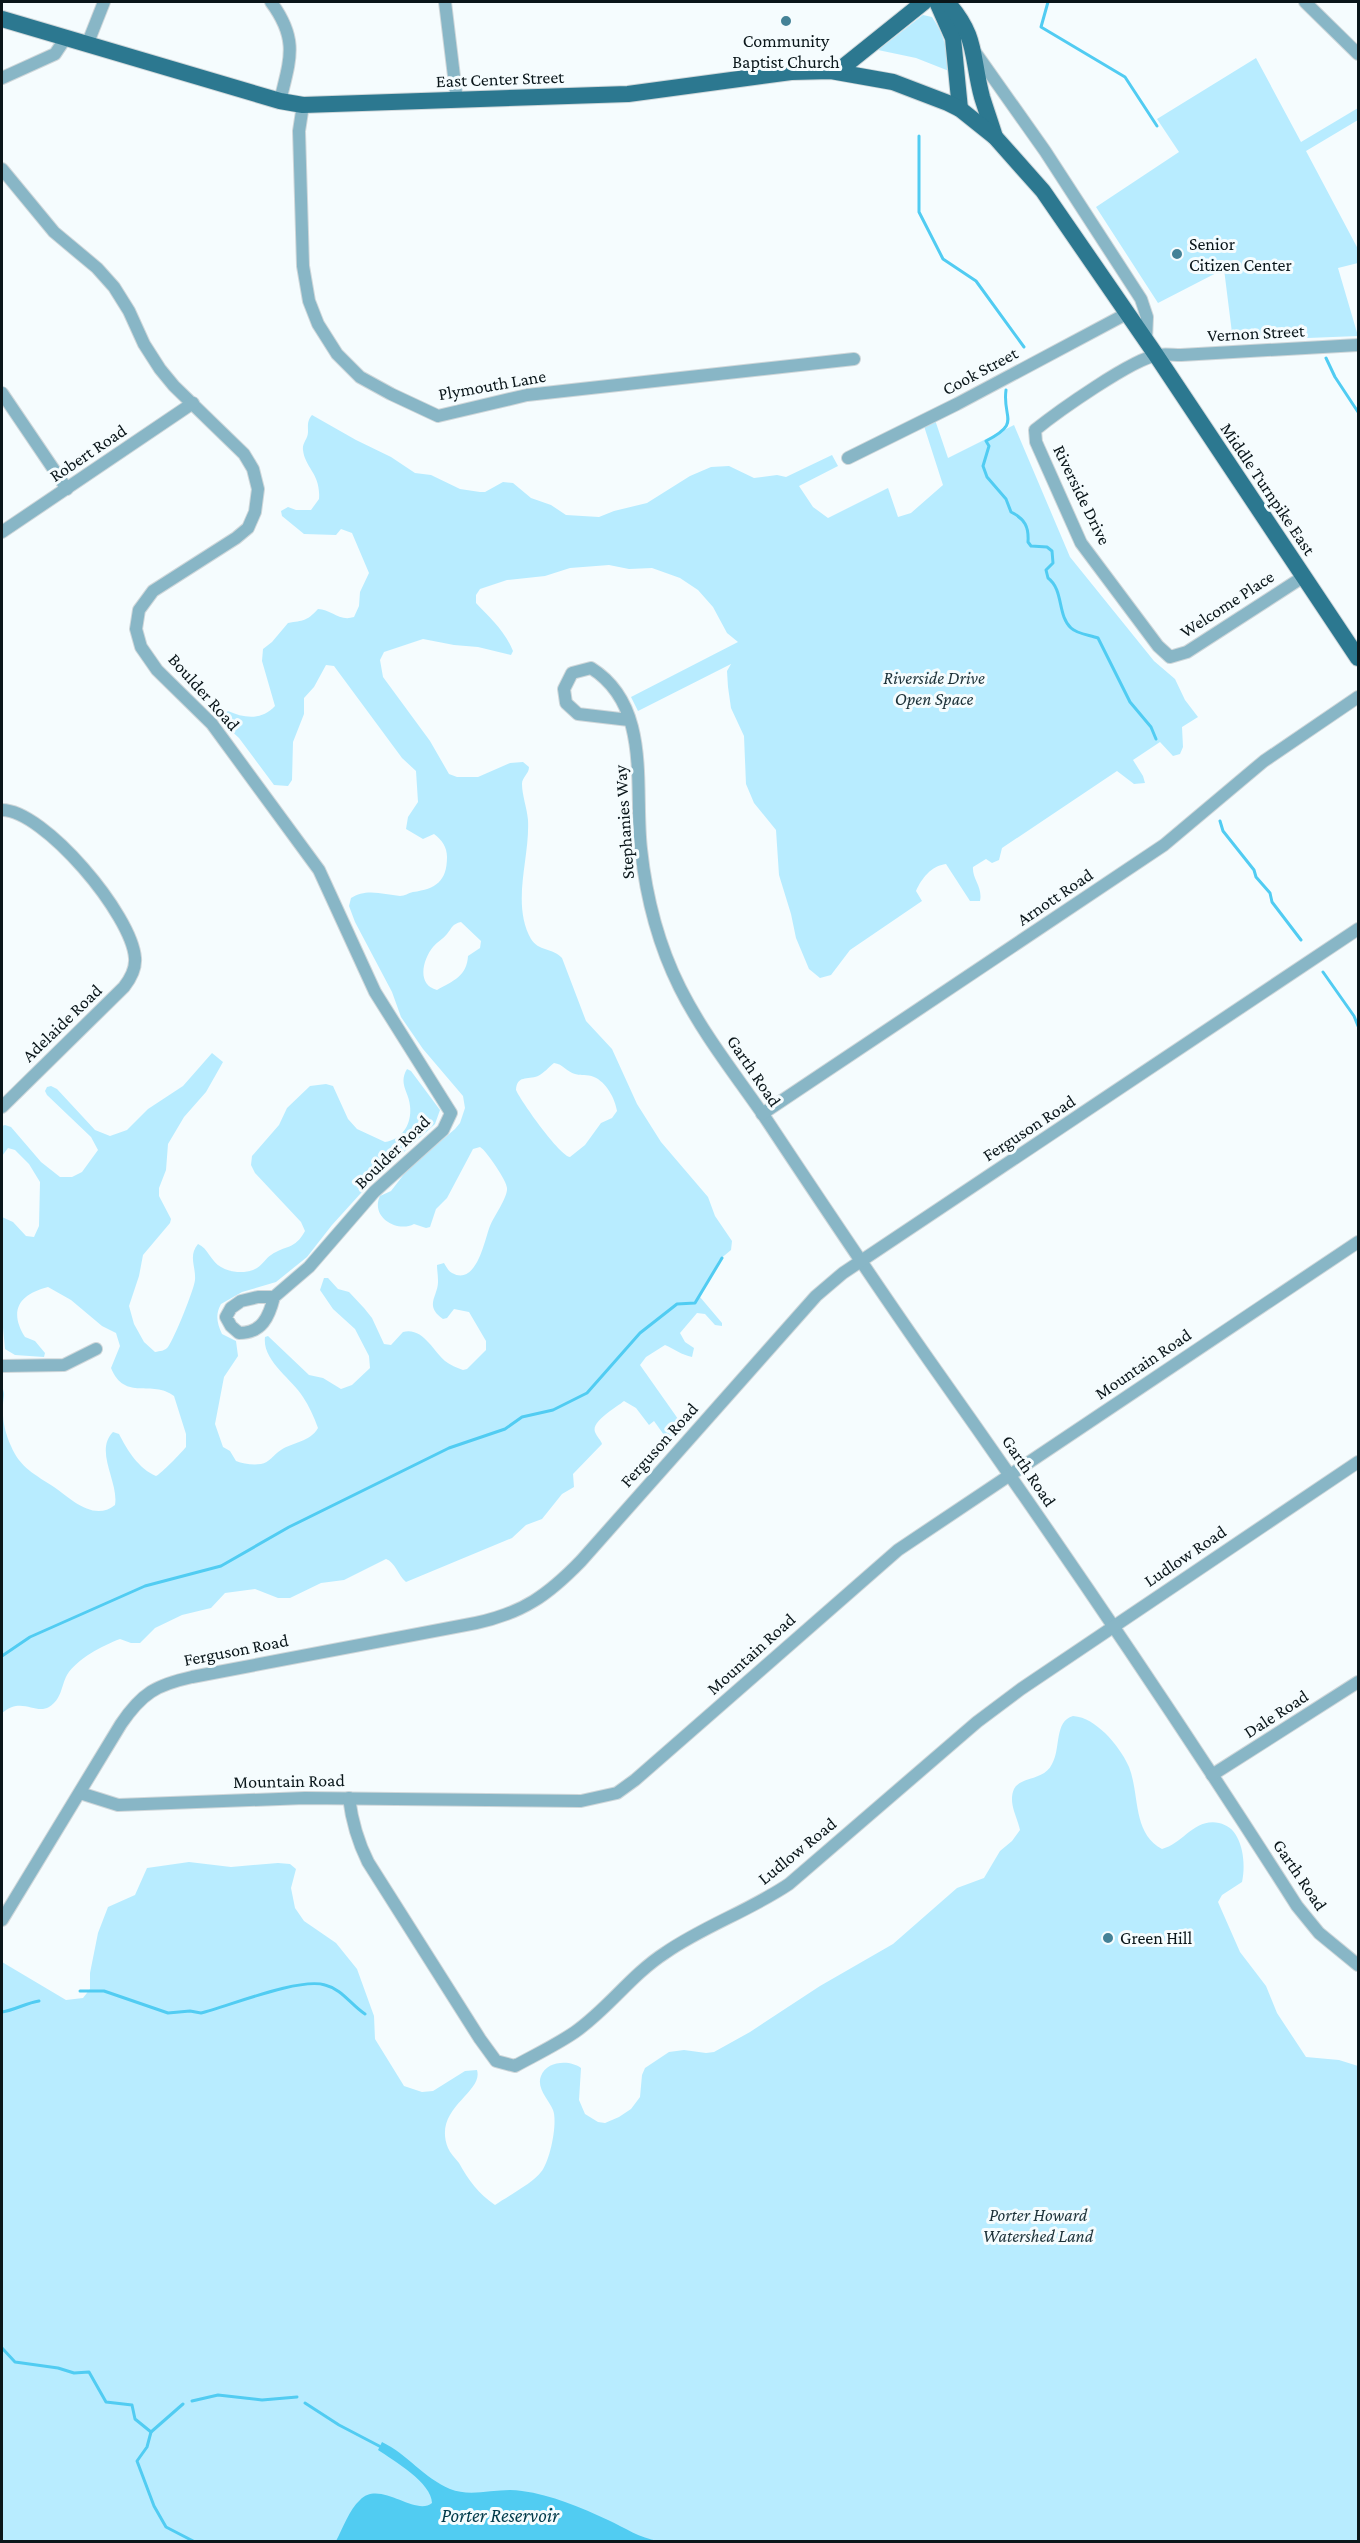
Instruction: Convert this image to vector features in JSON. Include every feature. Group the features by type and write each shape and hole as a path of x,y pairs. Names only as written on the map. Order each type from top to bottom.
{"main road":[{"path":"838,71 924,2"},
{"path":"937,2 953,38 960,110"},
{"name":"Middle Turnpike East","path":"947,2 969,35 975,52 981,95 995,137 1043,191 1146,340 1359,658"},
{"name":"East Center Street","path":"2,19 280,101 303,105 628,94 791,72 838,71 893,82 960,110 995,137"}],"street":[{"path":"87,45 104,2"},
{"path":"271,2 283,18 291,43 280,101"},
{"path":"445,2 457,101"},
{"path":"1305,2 1359,54"},
{"path":"2,78 55,54 65,39"},
{"name":"Middle Turnpike East","path":"975,52 1045,151 1141,299 1146,310 1146,340"},
{"name":"Plymouth Lane","path":"303,105 299,130 303,266 309,301 318,324 337,354 360,377 438,416 527,395 854,359"},
{"name":"Boulder Road","path":"2,169 54,232 98,268 114,287 160,369 174,386 244,454 253,469 258,489 255,512 248,528 153,591 139,610 136,629 141,647 157,670 212,724 319,870 375,992 451,1113 443,1131 374,1192 309,1267 274,1297"},
{"name":"Cook Street","path":"848,458 957,404 1126,314"},
{"name":"Vernon Street","path":"1156,355 1359,345"},
{"name":"Riverside Drive","path":"1156,355 1137,363 1059,410 1035,430 1036,442 1082,543 1158,646 1170,657"},
{"path":"2,393 67,489"},
{"name":"Robert Road","path":"2,532 193,402"},
{"name":"Welcome Place","path":"1170,657 1187,652 1303,577"},
{"name":"Stephanies Way","path":"629,720 578,714 566,703 564,689 572,673 591,668 607,678 619,696 629,720 637,743 640,847 646,882 662,940 680,989"},
{"name":"Arnott Road","path":"762,1114 1164,845 1264,761 1359,698"},
{"name":"Adelaide Road","path":"2,810 12,810 24,817 75,856 124,924 135,957 133,975 124,987 2,1107"},
{"name":"Ferguson Road","path":"2,1920 137,1701 168,1682 476,1623 503,1617 534,1603 558,1584 581,1561 816,1296 860,1261 1359,929"},
{"name":"Garth Road","path":"680,989 700,1024 860,1261 1011,1475 1298,1906 1319,1933 1359,1965"},
{"name":"Mountain Road","path":"80,1793 118,1804 349,1798 581,1801 617,1793 635,1780 898,1550 1359,1242"},
{"path":"2,1366 64,1365 96,1349"},
{"name":"Ludlow Road","path":"349,1798 351,1820 368,1862 480,2039 496,2061 515,2066 576,2031 637,1973 664,1953 697,1933 757,1905 789,1884 977,1722 1112,1627 1359,1462"},
{"name":"Dale Road","path":"1212,1775 1359,1682"}],"green space":[{"path":"923,15 932,17 940,30 949,71 916,58 878,50"},
{"path":"1256,58 1301,142 1358,108 1358,120 1306,151 1358,249 1358,263 1338,268 1358,336 1233,341 1224,269 1158,303 1096,207 1179,152 1157,119"},
{"name":"Riverside Drive Open Space","path":"312,415 391,457 415,473 431,475 460,489 485,492 503,482 513,483 531,498 551,505 566,515 599,517 647,503 690,476 711,467 729,466 754,478 777,475 786,477 832,455 838,466 799,486 813,507 828,518 888,488 898,517 911,513 943,485 923,423 934,417 948,458 1014,425 1070,557 1154,661 1175,679 1185,700 1198,717 1182,727 1183,747 1180,754 1173,756 1160,742 1133,760 1145,783 1134,784 1117,771 1002,848 999,860 992,863 986,859 973,867 980,891 980,901 970,901 946,864 936,867 924,877 916,891 922,901 850,950 831,975 820,978 809,969 796,938 779,875 776,830 754,803 746,784 744,736 731,708 728,687 727,671 731,664 638,711 631,697 738,642 727,633 713,607 698,590 680,578 652,568 629,569 609,565 570,568 545,576 507,580 480,589 476,595 476,603 506,637 513,651 511,655 478,647 423,639 384,652 380,660 383,677 430,741 449,774 457,777 478,777 510,763 523,762 529,767 522,784 528,820 522,896 525,925 534,943 562,958 586,1021 612,1049 637,1104 661,1142 708,1197 715,1216 732,1241 731,1250 719,1260 700,1297 722,1323 722,1326 715,1325 705,1314 697,1313 680,1333 685,1342 694,1348 692,1357 665,1345 646,1357 640,1365 683,1426 669,1442 654,1421 649,1425 636,1408 624,1401 597,1423 595,1432 602,1444 573,1474 574,1487 562,1494 542,1519 526,1525 512,1538 406,1582 392,1563 386,1559 344,1580 321,1583 290,1598 278,1598 255,1589 225,1593 211,1608 182,1615 155,1628 140,1643 120,1639 91,1653 77,1663 67,1675 59,1696 49,1707 39,1709 16,1706 2,1713 2,1387 6,1431 19,1460 35,1475 91,1510 107,1510 115,1505 114,1487 106,1457 108,1440 113,1432 119,1434 139,1464 156,1476 186,1447 186,1434 174,1396 157,1389 131,1387 117,1378 111,1368 120,1346 116,1333 102,1326 71,1300 48,1287 30,1294 20,1304 17,1311 17,1319 25,1337 35,1341 45,1353 44,1357 15,1355 5,1349 2,1317 2,1217 13,1222 26,1236 34,1237 39,1226 40,1182 29,1164 15,1150 8,1148 2,1156 2,1126 11,1127 41,1162 60,1177 72,1177 82,1172 98,1150 91,1137 47,1095 45,1091 47,1087 57,1089 95,1130 110,1136 127,1130 148,1109 183,1086 212,1053 223,1062 206,1092 184,1117 168,1144 166,1170 159,1188 159,1196 171,1219 143,1255 129,1306 134,1324 144,1342 155,1352 168,1347 175,1335 195,1280 193,1253 198,1244 221,1267 229,1271 244,1272 257,1268 271,1255 294,1244 305,1231 301,1222 255,1173 251,1165 252,1156 279,1125 287,1108 310,1086 326,1084 333,1086 348,1119 357,1129 385,1142 397,1138 408,1124 409,1101 404,1084 407,1069 411,1071 440,1110 435,1124 371,1182 307,1257 276,1282 242,1292 221,1304 217,1315 219,1326 222,1334 236,1341 238,1356 224,1377 215,1424 223,1447 230,1451 236,1461 251,1464 264,1463 286,1447 311,1436 318,1428 303,1397 268,1354 265,1337 268,1336 309,1375 323,1378 341,1389 352,1385 370,1368 369,1356 355,1329 333,1309 320,1290 324,1278 328,1278 338,1289 349,1292 364,1308 372,1318 384,1344 391,1345 403,1332 410,1331 422,1336 445,1361 463,1370 467,1369 486,1350 486,1341 469,1312 454,1309 447,1318 443,1319 434,1309 433,1300 438,1286 437,1265 444,1263 448,1270 461,1275 468,1273 474,1267 490,1226 507,1192 506,1184 491,1159 480,1147 473,1149 447,1198 436,1209 430,1227 414,1224 393,1225 382,1216 378,1204 380,1196 391,1191 408,1169 455,1129 460,1123 465,1108 463,1096 423,1049 401,1017 392,992 349,906 351,898 362,893 375,892 402,896 428,889 439,882 445,872 447,857 442,841 434,834 423,839 406,829 408,817 418,802 416,771 402,758 334,666 326,665 314,687 304,698 304,714 293,742 292,780 288,786 274,785 239,738 226,726 221,715 228,711 252,717 270,711 275,706 262,661 263,649 288,623 304,620 318,609 339,617 354,617 359,606 360,592 369,573 352,533 341,529 336,535 304,534 282,516 281,511 288,507 296,510 311,510 319,499 318,483 303,450","holes":["461,922 481,941 480,948 468,956 465,968 458,977 437,990 426,983 423,971 426,958 452,926","554,1063 577,1075 598,1079 609,1091 617,1111 612,1118 601,1123 585,1145 570,1157 550,1139 516,1090 520,1080 538,1076"]},
{"name":"Porter Howard Watershed Land","path":"1073,1716 1086,1719 1098,1727 1121,1753 1129,1767 1141,1823 1152,1842 1162,1849 1202,1824 1210,1822 1227,1826 1234,1832 1239,1842 1244,1865 1242,1882 1222,1895 1218,1902 1240,1952 1266,1986 1277,2013 1306,2057 1339,2060 1358,2066 1358,2541 2,2541 2,1962 66,2000 83,1998 90,1989 90,1973 98,1933 108,1907 135,1895 147,1868 189,1862 231,1867 290,1864 296,1869 291,1888 295,1908 304,1921 336,1943 357,1969 374,2016 375,2039 404,2086 422,2092 433,2091 465,2071 477,2070 477,2078 473,2086 452,2112 447,2122 445,2134 449,2150 470,2181 495,2205 533,2180 541,2172 547,2160 554,2132 554,2116 540,2085 540,2080 548,2067 566,2063 581,2068 579,2100 585,2114 598,2122 605,2123 631,2109 640,2097 645,2068 669,2052 684,2050 714,2052 893,1944 957,1888 984,1878 1000,1851 1020,1830 1012,1804 1014,1789 1022,1782 1048,1769 1055,1758 1060,1729 1067,1719"}],"water":[{"name":"Porter Reservoir","path":"382,2442 400,2453 432,2479 458,2492 513,2490 544,2495 658,2541 336,2541 346,2519 360,2500 368,2495 387,2495 416,2505 425,2506 432,2503 430,2495 419,2480 378,2450"}],"waterway":[{"path":"1048,2 1041,27 1125,77 1157,126"},
{"path":"919,136 919,212 943,259 976,281 1024,347"},
{"path":"1326,358 1335,377 1358,412"},
{"path":"1006,390 1007,424 997,435 986,441 989,446 983,466 987,477 1006,499 1011,512 1025,524 1028,542 1031,546 1047,547 1052,551 1053,563 1046,570 1048,578 1056,589 1067,623 1077,632 1098,638 1130,702 1151,727 1156,739"},
{"path":"1220,821 1223,831 1254,870 1256,877 1270,893 1272,902 1301,940"},
{"path":"1323,972 1354,1016 1358,1026"},
{"path":"2,1656 30,1637 145,1586 221,1566 289,1527 449,1448 505,1429 522,1417 553,1410 587,1393 640,1333 677,1304 695,1303 722,1258"},
{"path":"80,1991 104,1991 168,2013 190,2011 201,2013 282,1988 314,1984 331,1987 365,2014"},
{"path":"2,2012 39,2001"},
{"path":"2,2348 15,2362 58,2368 74,2373 89,2372 106,2402 132,2405 135,2419 151,2432 183,2404"},
{"path":"192,2401 218,2395 262,2400 297,2397"},
{"path":"305,2403 339,2425 383,2448"},
{"path":"151,2432 147,2447 137,2461 154,2506 166,2527 195,2542"}],"place":[{"name":"Community Baptist Church","path":"786,21"},
{"name":"Senior Citizen Center","path":"1177,254"},
{"name":"Green Hill","path":"1108,1938"}]}
